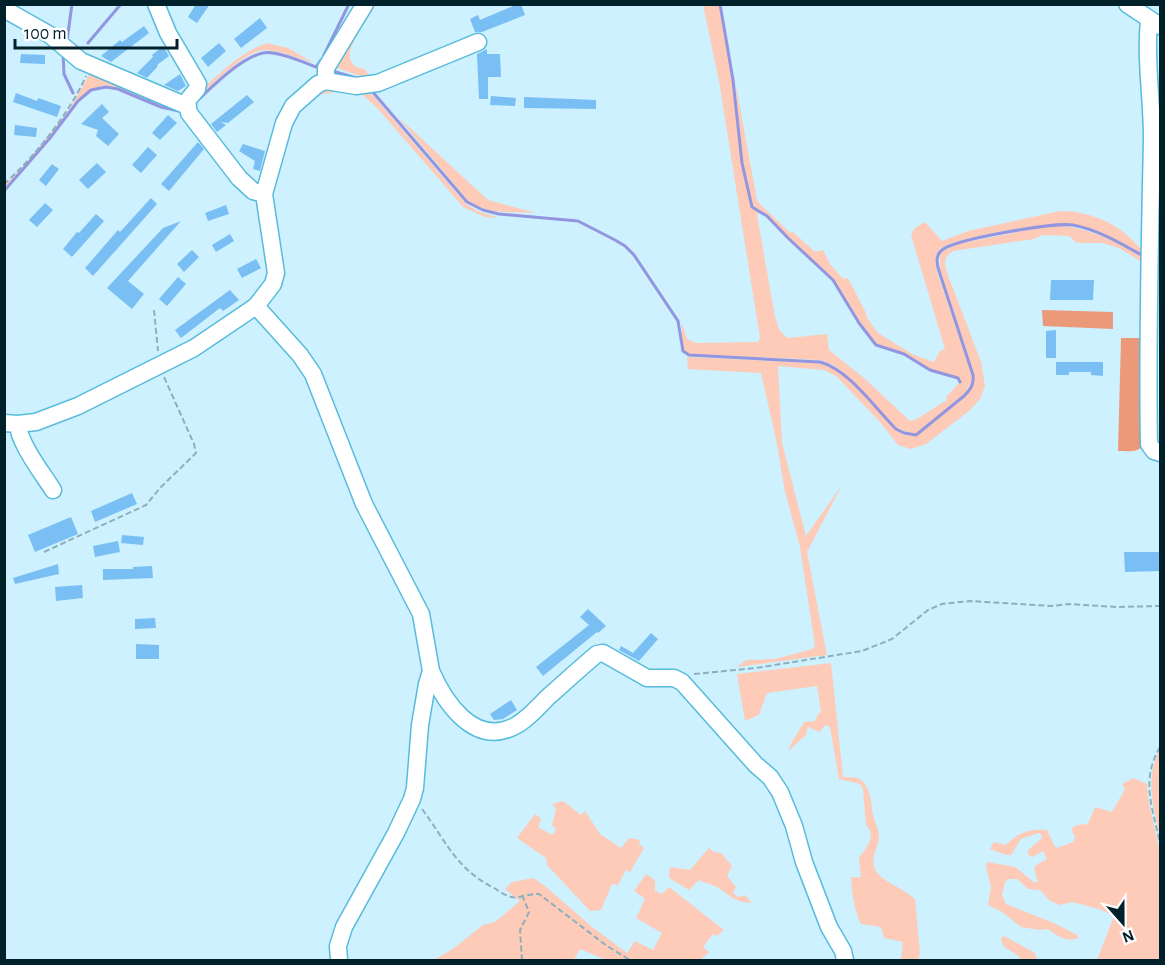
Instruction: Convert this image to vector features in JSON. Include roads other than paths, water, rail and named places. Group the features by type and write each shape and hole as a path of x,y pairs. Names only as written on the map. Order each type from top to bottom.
{"street":[{"path":"156,4 168,33 198,84 197,89 187,101 189,113 239,178 253,191 264,194"},
{"path":"326,81 326,68 365,4"},
{"path":"1126,4 1155,23 1147,42 1152,122 1148,334 1149,444 1154,451 1161,453"},
{"path":"4,9 33,23 81,61 187,106"},
{"path":"11,424 36,422 78,406 194,348 256,306 273,284 276,273 264,194 284,123 290,112 308,92 326,81 356,86 378,83 478,42"},
{"path":"256,306 287,339 313,374 364,504 421,614 431,671 448,704 457,714 482,729 504,730 522,721 597,654 603,653 648,678 674,678 682,682 744,752 770,777 780,792 829,927 843,951 845,960"},
{"path":"11,424 18,430 53,490"},
{"path":"339,960 338,946 344,927 396,833 412,799 415,788 420,725 431,671"}],"waterway":[{"path":"67,41 72,4"},
{"path":"88,43 121,4"},
{"path":"324,55 349,4"},
{"path":"720,4 733,80 742,163 752,207 767,216 833,280 859,323 876,345 904,354 930,370 958,378 960,382"},
{"path":"63,53 64,74 73,93"},
{"path":"199,99 237,66 263,53 282,55 316,67 321,60"},
{"path":"332,71 360,79"},
{"path":"4,191 50,138 78,101 91,90 106,87 118,89 161,107 179,111"},
{"path":"371,90 467,202 483,210 499,214 578,221 625,246 634,255 678,321 683,351 689,355 820,362 841,372 861,390 896,429 904,433 916,435 964,396 973,381 938,269 937,257 942,250 965,241 1006,232 1073,225 1101,234 1145,257"}]}
